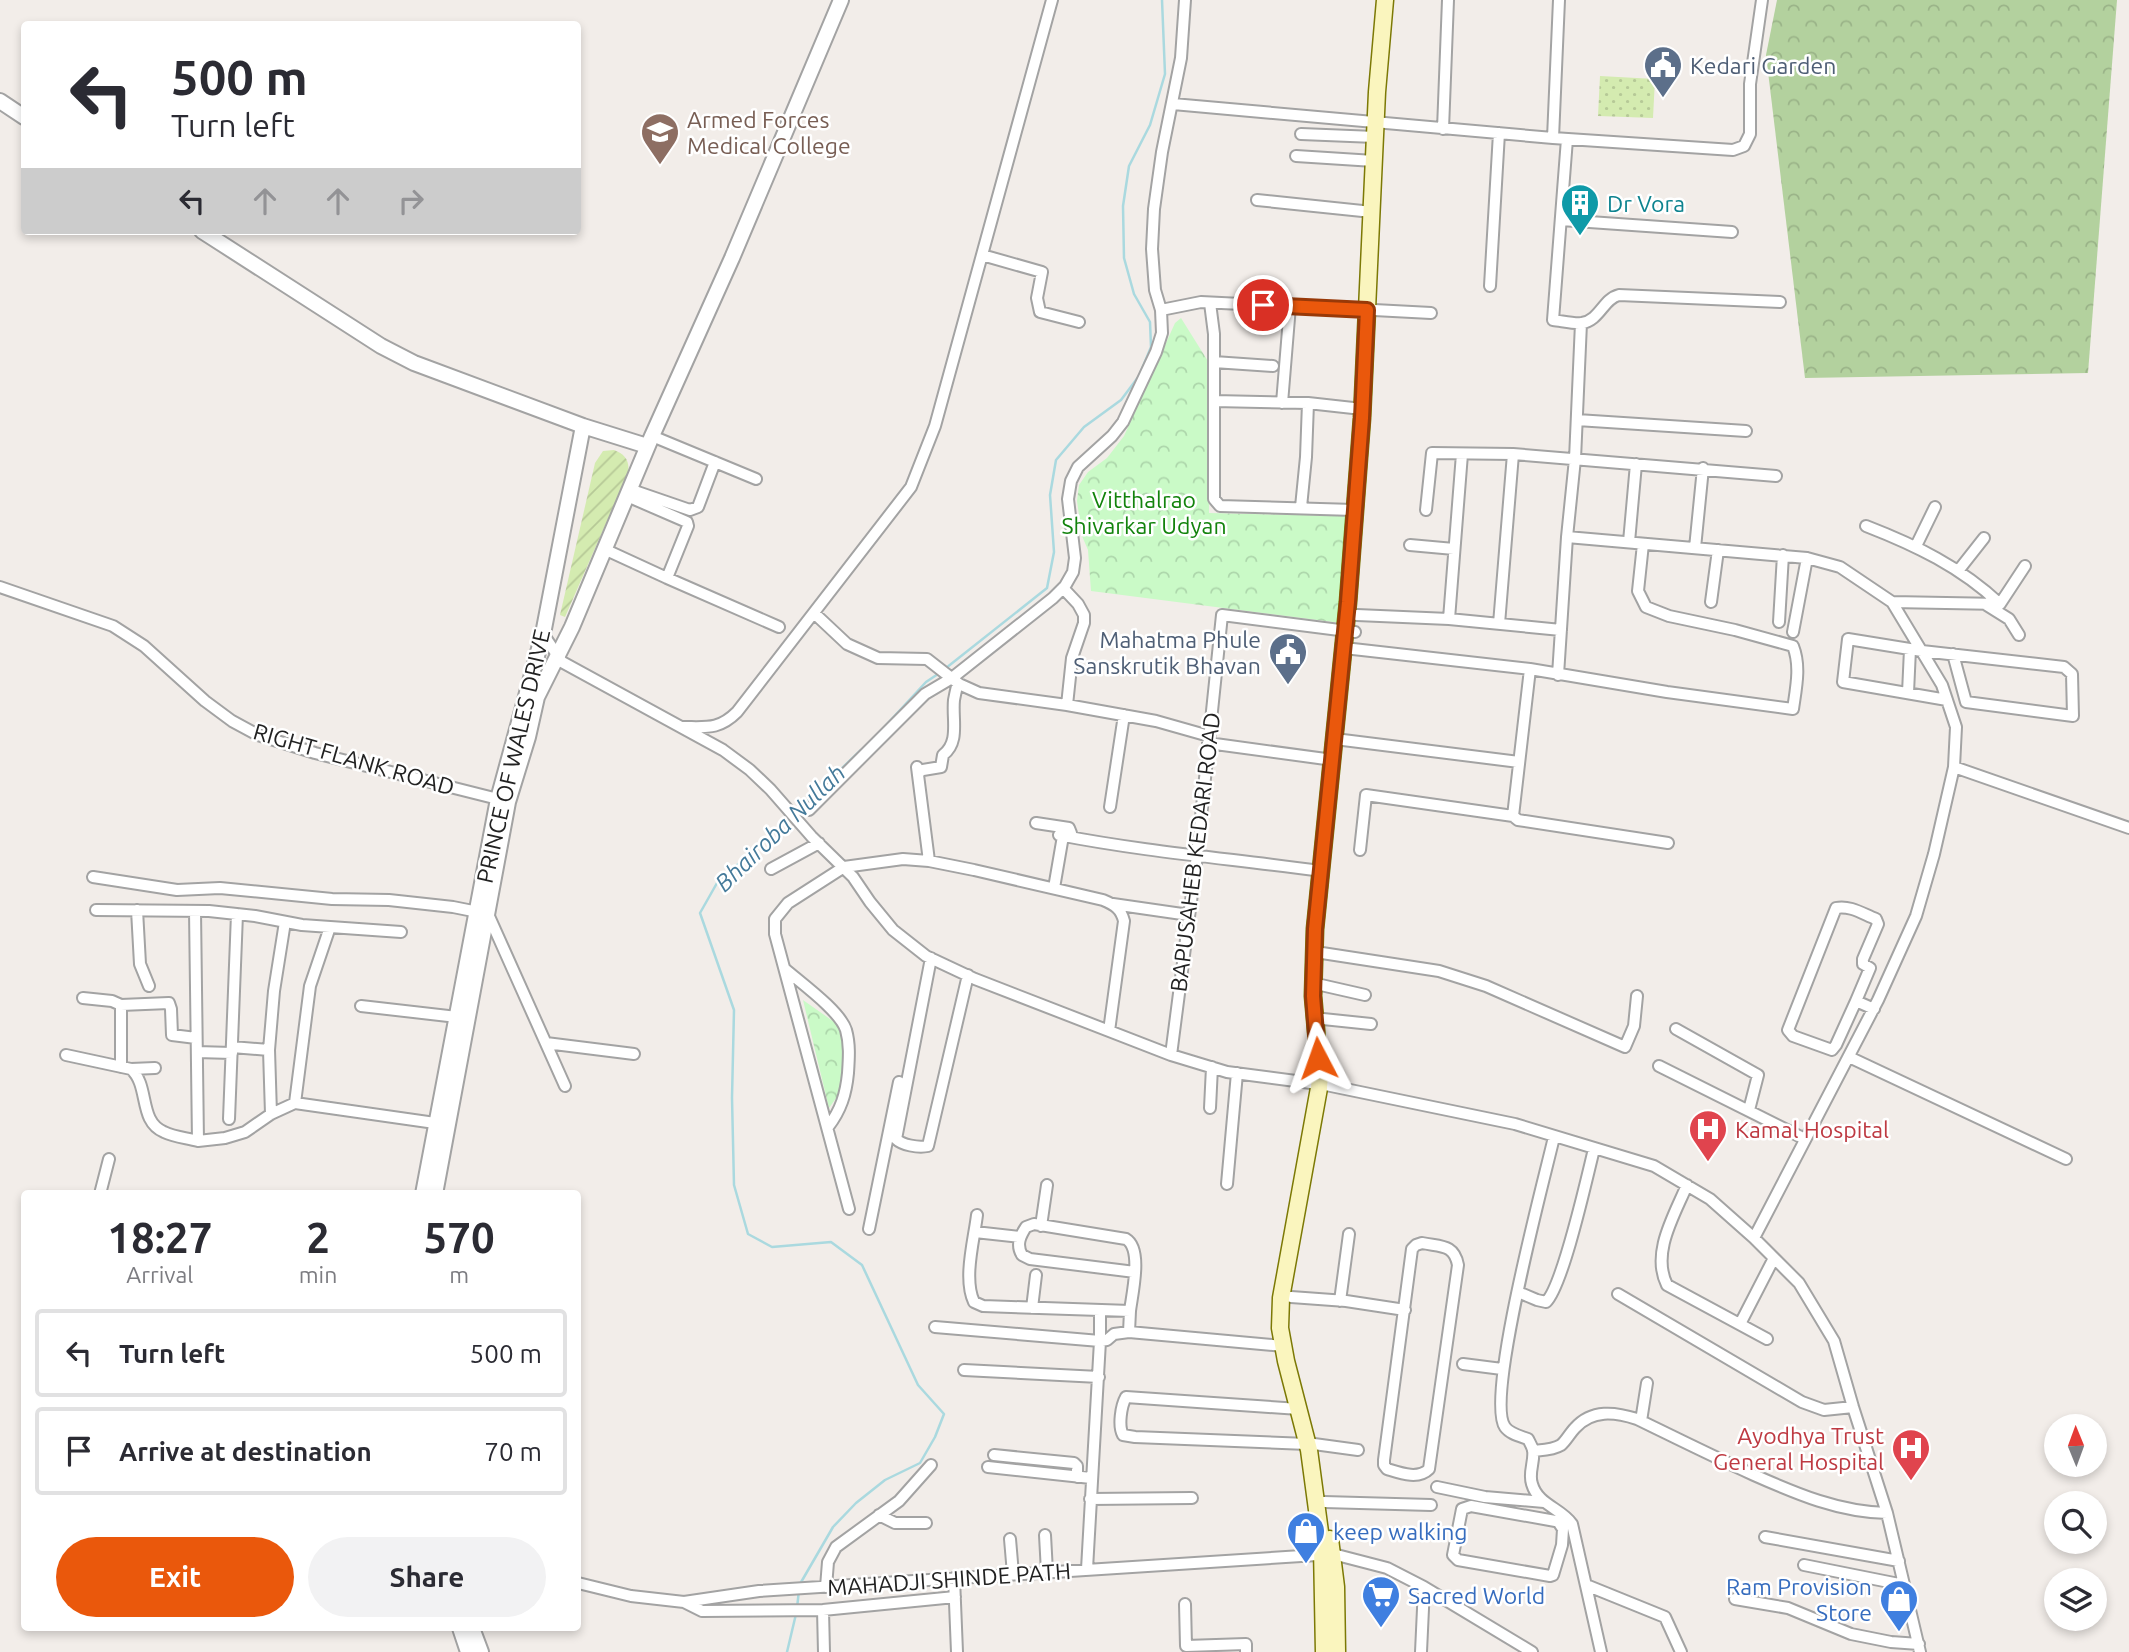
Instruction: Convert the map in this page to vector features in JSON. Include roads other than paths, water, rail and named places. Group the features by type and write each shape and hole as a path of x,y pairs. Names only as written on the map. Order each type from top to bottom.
{"main road":[{"path":"1351,637 1357,615 1385,0"},
{"path":"1324,1652 1327,1553 1324,1502 1290,1338 1291,1297 1323,1085 1321,985 1326,888 1351,637 1354,510 1371,310 1374,162 1392,0"},
{"path":"1337,1652 1336,1587 1327,1553 1311,1444 1286,1361 1280,1328 1281,1298 1323,1085 1313,982 1315,929 1332,760 1339,740"}],"street":[{"name":"PRINCE OF WALES DRIVE","path":"435,1190 457,1017 508,802 537,697 558,655 649,441 732,258 841,0"},
{"path":"680,727 716,727 727,722 911,487 935,426 1052,0"},
{"path":"809,810 925,694 955,681 1053,598 1073,572 1075,558 1068,499 1071,481 1078,467 1112,436 1123,422 1156,352 1162,333 1152,249 1154,209 1162,152 1181,58 1185,0"},
{"path":"1443,129 1448,0"},
{"path":"1553,138 1559,0"},
{"path":"1301,134 1379,128 1443,129 1733,150 1744,146 1750,134 1750,84 1762,0"},
{"path":"0,101 21,115"},
{"path":"1173,104 1379,128"},
{"path":"1490,286 1499,133"},
{"path":"1567,139 1553,320 1581,323 1591,320 1611,297 1619,295 1780,302"},
{"path":"1296,156 1374,162"},
{"path":"1257,200 1371,212"},
{"path":"1561,220 1732,232"},
{"path":"208,235 388,350 424,367 583,426 649,441 715,462 756,479"},
{"path":"982,255 1042,272 1037,298 1041,312 1079,322"},
{"path":"1161,310 1210,303 1432,313"},
{"path":"1210,303 1214,362 1216,503 1220,506 1354,510"},
{"path":"1282,403 1290,306"},
{"path":"1558,675 1575,459 1581,323"},
{"path":"1214,362 1273,366"},
{"path":"1214,401 1308,403 1362,409"},
{"path":"1301,507 1305,479 1308,403"},
{"path":"1577,420 1746,431"},
{"name":"PRINCE OF WALES DRIVE","path":"424,1190 442,1124 483,913 498,799 543,634 583,426"},
{"path":"1426,510 1432,453 1513,454 1776,476"},
{"path":"1449,619 1462,454"},
{"path":"1499,624 1513,454"},
{"path":"628,492 690,510 698,507 715,462"},
{"path":"1629,542 1636,464"},
{"path":"1696,548 1703,468"},
{"path":"628,492 687,522 688,526 667,578"},
{"path":"1916,546 1935,507"},
{"path":"1866,526 1931,553 1984,589 2000,604"},
{"path":"1567,537 1783,555 1840,567 1892,601 1942,685 1956,727 1954,767 1931,868 1916,916 1874,1009 1754,1238"},
{"path":"1958,571 1984,538"},
{"path":"1351,637 1558,675 1793,709 1797,667 1793,646 1669,616 1646,607 1638,591 1643,544"},
{"path":"1409,545 1454,549"},
{"path":"604,549 779,626"},
{"path":"1712,602 1718,550"},
{"path":"1779,622 1783,555"},
{"path":"1793,632 1807,558"},
{"path":"2000,604 2025,566"},
{"name":"RIGHT FLANK ROAD","path":"0,587 113,626 144,646 223,715 258,735 315,753 498,799"},
{"path":"1063,588 1084,615 1084,623 1072,659 1067,705"},
{"path":"1892,601 2000,604"},
{"path":"1985,604 2009,619 2019,635"},
{"path":"814,613 847,644 867,654 878,658 927,659 955,681 979,694 1124,715 1156,721 1209,740 1332,760"},
{"name":"BAPUSAHEB KEDARI ROAD","path":"1171,1055 1197,855 1222,615 1351,637"},
{"path":"1357,615 1449,619 1561,630"},
{"path":"543,634 562,662 723,750 750,770 853,877 893,930 928,957 1171,1055 1237,1073 1323,1085 1515,1124 1654,1166 1710,1199 1799,1283 1834,1341 1887,1513 1919,1648 1851,1634 1788,1608 1734,1599"},
{"path":"1947,700 1843,682 1848,639 1922,651 1953,654 2064,667 2072,674 2073,716 1966,702 1953,654"},
{"path":"1908,694 1910,649"},
{"path":"1513,816 1530,669"},
{"path":"929,861 917,769 941,767 943,755 949,751 954,740 955,681"},
{"path":"1110,807 1124,715"},
{"path":"1339,740 1519,762"},
{"path":"1954,767 2129,828"},
{"path":"1360,850 1366,795 1513,816 1518,820 1668,843"},
{"path":"1036,823 1069,828 1071,833 1063,836"},
{"path":"1063,836 1147,851 1321,871"},
{"path":"1054,888 1063,836"},
{"path":"771,869 816,840"},
{"path":"849,1209 775,934 775,919 788,903 844,867 903,859 929,861 1054,888 1113,904 1189,915"},
{"path":"93,877 177,890 220,888 332,899 389,900 483,913 565,1086"},
{"path":"1109,1031 1124,934 1121,911 1113,904"},
{"path":"1840,907 1876,919 1878,924 1863,959 1863,964 1870,968 1856,1001 1832,1050 1793,1036 1788,1030 1836,908 1840,907"},
{"path":"96,910 237,914 330,927 401,932"},
{"path":"137,910 140,964 149,986"},
{"path":"195,911 198,1141"},
{"path":"229,1119 237,914"},
{"path":"271,1114 269,1050 274,991 285,922"},
{"path":"295,1103 310,986 330,927"},
{"path":"1322,953 1439,971 1486,986 1625,1047 1634,1026 1637,996"},
{"path":"928,957 896,1139 898,1142 928,1146 968,975"},
{"path":"869,1229 928,957"},
{"path":"785,969 836,1014 845,1027 849,1046 847,1088 837,1115 828,1127"},
{"path":"1321,985 1365,995"},
{"path":"82,998 112,1001 121,1005 169,1003 172,1035 196,1038"},
{"path":"1856,1001 1874,1009"},
{"path":"121,1005 126,1068"},
{"path":"361,1006 457,1017"},
{"path":"1322,1019 1371,1024"},
{"path":"1676,1030 1758,1075 1749,1110"},
{"path":"546,1043 634,1054"},
{"path":"197,1052 269,1050"},
{"path":"66,1055 126,1068 155,1068"},
{"path":"1849,1057 2066,1159"},
{"path":"1659,1066 1805,1139"},
{"path":"1210,1108 1212,1067"},
{"path":"126,1068 138,1075 152,1124 163,1132 198,1141 225,1138 245,1132 271,1114 295,1103 442,1124"},
{"path":"1227,1184 1237,1073"},
{"path":"1554,1137 1502,1368 1501,1413 1503,1426 1511,1433 1528,1439 1533,1451 1532,1485 1544,1502 1566,1515 1572,1524 1601,1652"},
{"path":"1518,1292 1537,1300 1546,1301 1552,1296 1567,1252 1594,1149"},
{"path":"101,1190 109,1159"},
{"path":"1041,1226 1047,1185"},
{"path":"1687,1185 1661,1251 1661,1274 1667,1285 1767,1339"},
{"path":"977,1215 968,1282 974,1302 983,1306 1129,1311"},
{"path":"1129,1332 1135,1272 1135,1250 1132,1242 1034,1224 1026,1227 1020,1237 1019,1250 1030,1259 1135,1272"},
{"path":"975,1232 1020,1237"},
{"path":"1340,1301 1349,1234"},
{"path":"1422,1243 1449,1248 1456,1254 1458,1265 1429,1469 1424,1474 1417,1475 1387,1469 1384,1465 1405,1310 1412,1249 1422,1243"},
{"path":"1740,1324 1774,1258"},
{"path":"1032,1308 1035,1275"},
{"path":"1618,1294 1802,1402 1824,1410 1853,1407"},
{"path":"1291,1297 1405,1310"},
{"path":"1087,1569 1091,1478 1103,1340 1100,1310"},
{"path":"935,1327 1103,1340 1114,1334 1129,1332 1284,1346"},
{"path":"1463,1364 1502,1368"},
{"path":"964,1370 1099,1377"},
{"path":"1641,1421 1647,1383"},
{"path":"1299,1409 1126,1397 1120,1431 1123,1435 1135,1437 1311,1444 1358,1450"},
{"path":"1533,1451 1562,1445 1582,1420 1602,1413 1620,1413 1796,1493 1839,1507 1887,1513"},
{"path":"994,1455 1074,1463 1077,1466 1077,1477"},
{"path":"820,1588 836,1547 899,1501 931,1465"},
{"path":"988,1467 1091,1478"},
{"path":"1437,1487 1485,1497 1544,1502"},
{"path":"1090,1499 1192,1498"},
{"path":"1324,1502 1432,1505"},
{"path":"1559,1523 1563,1529 1563,1537 1553,1575 1550,1576 1458,1560 1453,1555 1462,1509 1465,1507 1572,1524"},
{"path":"880,1515 895,1523 926,1523"},
{"path":"1045,1535 1047,1572"},
{"path":"1765,1537 1899,1561"},
{"path":"1010,1539 1013,1574"},
{"name":"MAHADJI SHINDE PATH","path":"581,1584 631,1596 684,1602 759,1591 1327,1553 1387,1568 1424,1587 1532,1652"},
{"path":"1804,1565 1904,1585"},
{"path":"954,1578 957,1652"},
{"path":"1586,1585 1665,1618 1681,1652"},
{"path":"1420,1652 1424,1587"},
{"path":"684,1602 702,1611 823,1610 955,1597"},
{"path":"1185,1604 1186,1649 1246,1644 1246,1652"},
{"path":"823,1610 824,1652"},
{"path":"461,1631 468,1652"},
{"path":"473,1631 481,1652"}],"waterway":[{"name":"Bhairoba Nullah","path":"946,668 1047,588 1054,552 1050,495 1056,460 1084,427 1121,400 1139,376 1151,347 1150,322 1134,294 1124,258 1123,206 1129,166 1150,125 1165,74 1162,0"},
{"name":"Bhairoba Nullah","path":"876,736 926,682 938,674"},
{"name":"Bhairoba Nullah","path":"795,813 861,750"},
{"name":"Bhairoba Nullah","path":"790,818 717,883 700,913 734,1010 734,1185 748,1234 772,1247 831,1242 862,1265 918,1385 944,1414 920,1463 885,1480 856,1503 833,1527 800,1584"},
{"name":"Bhairoba Nullah","path":"797,1608 799,1590"},
{"name":"Bhairoba Nullah","path":"787,1652 796,1614"}],"place":[{"name":"Kedari Garden","path":"1663,99"},
{"name":"Armed Forces Medical College","path":"660,166"},
{"name":"Dr Vora","path":"1580,237"},
{"name":"Mahatma Phule Sanskrutik Bhavan","path":"1288,686"},
{"name":"Kamal Hospital","path":"1708,1163"},
{"name":"Ayodhya Trust General Hospital","path":"1911,1482"},
{"name":"keep walking","path":"1306,1565"},
{"name":"Sacred World","path":"1381,1629"},
{"name":"Ram Provision Store","path":"1899,1633"}],"park label":[{"name":"Vitthalrao Shivarkar Udyan","path":"1144,512"}]}
